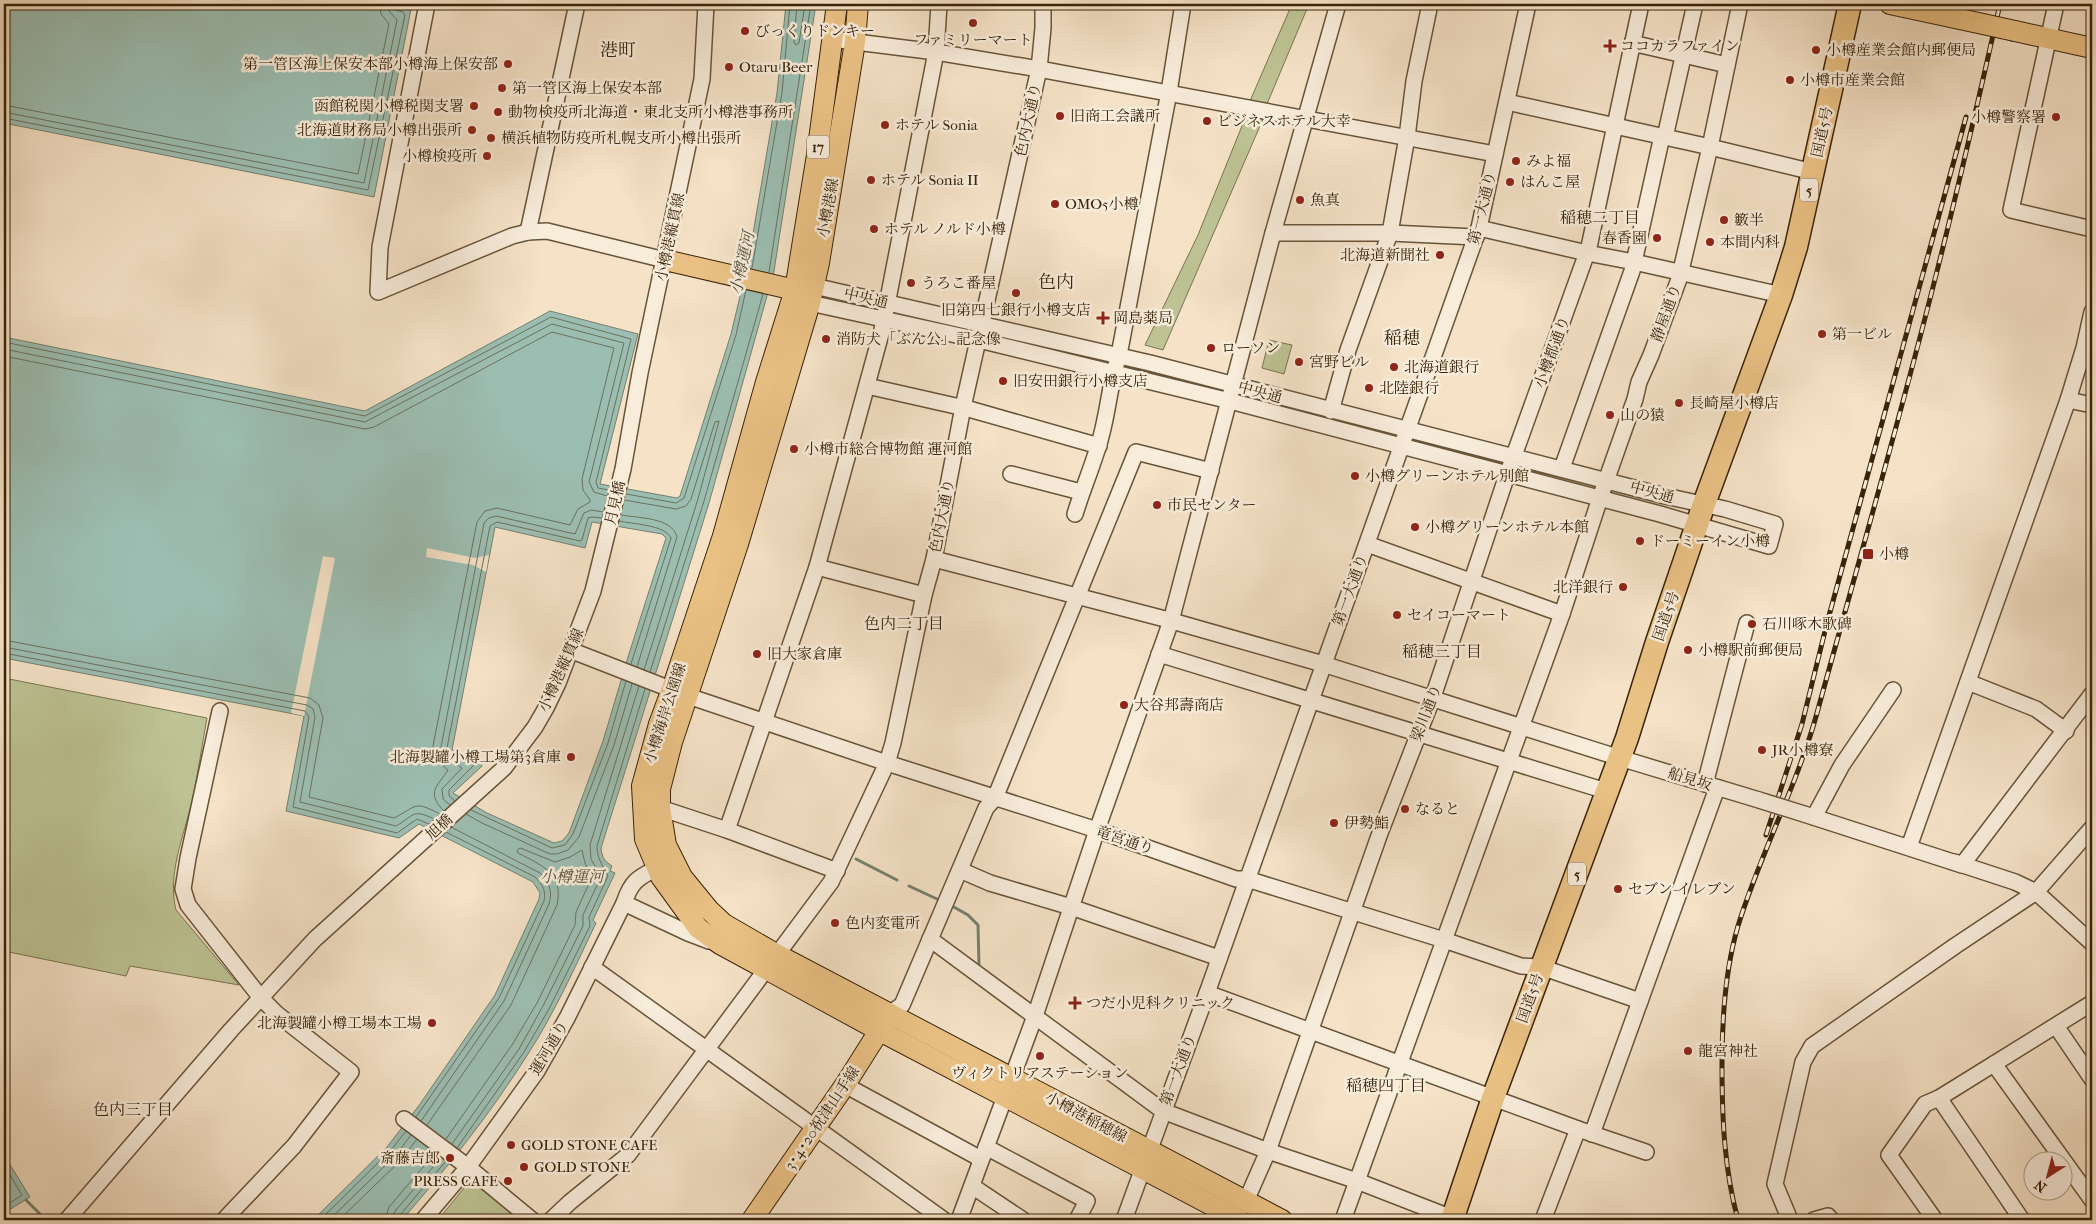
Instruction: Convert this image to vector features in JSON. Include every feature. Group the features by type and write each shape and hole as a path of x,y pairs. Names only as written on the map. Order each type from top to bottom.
{"highway":[{"name":"国道5号","path":"1452,1219 1493,1098 1606,791 1620,758 1701,515 1780,295 1796,246 1814,172 1850,4"}],"main road":[{"name":"小樽港線","path":"806,293 817,155 837,4"},
{"name":"小樽港線","path":"806,293 855,42 858,4"},
{"path":"1890,4 1953,10 1984,24 2092,48"},
{"path":"665,260 806,293"},
{"name":"小樽海岸公園線","path":"771,961 720,944 698,928 668,887 657,868 645,839 642,786 659,724 672,689 738,544 806,293"},
{"name":"小樽海岸公園線","path":"672,689 672,742 660,789 660,808 666,845 682,877 709,910 771,961 884,1022"},
{"name":"小樽港稲穂線","path":"884,1022 1012,1077 1240,1220"},
{"name":"小樽港稲穂線","path":"884,1022 1005,1096 1145,1160 1246,1201 1282,1220"},
{"name":"3･4･20祝津山手線","path":"752,1220 845,1085 884,1022"}],"street":[{"path":"427,4 380,247 378,292 512,236 528,232 547,231 665,260"},
{"path":"528,232 577,4"},
{"name":"小樽港縦貫線","path":"622,469 640,373 702,79 706,4"},
{"path":"727,830 817,567 867,386 884,318 914,172 936,52 939,4"},
{"name":"色内大通り","path":"551,1220 628,1155 708,1050 771,961 831,882 886,763 893,743 924,595 934,559 963,407 1039,69 1044,28 1043,4"},
{"path":"1075,514 1081,492 1099,446 1113,372 1119,355 1169,92 1183,4"},
{"path":"960,1220 1035,1016 1097,830 1171,621 1273,233 1338,4"},
{"path":"1331,411 1348,350 1390,233 1407,137 1414,81 1430,4"},
{"name":"第一大通り","path":"1124,1220 1478,233 1528,4"},
{"name":"小樽都通り","path":"1515,457 1588,250 1641,4"},
{"path":"1562,468 1634,262 1695,4"},
{"name":"静屋通り","path":"1343,1220 1562,614 1635,399 1639,382 1681,273 1740,4"},
{"path":"2056,4 2011,210 2092,229"},
{"path":"832,39 936,52 1039,69 1495,154"},
{"path":"1632,43 1727,65"},
{"path":"1507,102 1814,172"},
{"path":"1273,233 1478,233 1588,250 1780,295"},
{"name":"中央通","path":"806,293 887,303 1119,355 1665,496 1701,515"},
{"name":"中央通","path":"806,293 884,318 1230,401 1600,498 1701,515"},
{"path":"1909,847 2068,400 2084,348 2092,312"},
{"path":"867,386 963,407 1099,446"},
{"path":"2068,400 2092,404"},
{"path":"884,1022 902,1005 986,808 995,798 1136,452 1211,471"},
{"name":"梁川通り","path":"1246,1201 1268,1151 1352,911 1433,697 1507,474 1515,457"},
{"name":"月見橋","path":"607,537 622,469"},
{"path":"1011,474 1081,492"},
{"name":"小樽港縦貫線","path":"485,786 504,768 535,728 558,683 593,590 607,537"},
{"path":"1367,544 1471,583 1562,614"},
{"name":"船見坂","path":"934,559 1171,621 1323,664 1433,697 1620,758 1809,815 2015,882 2036,892 2092,943"},
{"path":"817,567 924,595"},
{"path":"1543,1220 1585,1132 1640,1001 1711,786 1747,622"},
{"name":"竜宮通り","path":"570,650 765,722 886,763 1097,830 1236,879 1247,879 1352,911 1521,966 1542,967 1640,1001"},
{"path":"1159,654 1606,791"},
{"path":"1968,682 2036,710 2066,731"},
{"path":"1809,815 1893,690"},
{"path":"1956,863 2066,731 2092,694"},
{"path":"220,711 198,809 184,889 188,905 260,998 277,1014 351,1072 294,1146 224,1220"},
{"name":"旭橋","path":"67,1220 260,998 315,938 485,786"},
{"path":"660,808 727,830 837,871"},
{"path":"1790,1220 1775,1184 1803,1062 1812,1046 2036,892 2089,837"},
{"name":"運河通り","path":"423,1220 468,1167 537,1071 567,1018 624,903 628,890 635,880 657,868"},
{"path":"960,870 990,883 1071,907 1124,927 1219,958"},
{"path":"624,903 688,934 720,944"},
{"path":"930,939 1162,1111 1357,1182 1452,1219"},
{"path":"592,967 758,1084 815,1128 944,1220"},
{"path":"1207,993 1585,1132 1646,1152"},
{"path":"1935,1220 1889,1155 1925,1104 1939,1098 2092,1003"},
{"path":"2056,1026 2092,1078"},
{"path":"1994,1064 2092,1200"},
{"path":"845,1085 1087,1201 1077,1220"},
{"path":"1939,1098 2022,1220"},
{"path":"408,1122 468,1167 532,1220"},
{"path":"972,1186 1023,1220"},
{"path":"1814,1220 1828,1216 1831,1220"}],"green space":[{"path":"1292,4 1309,4 1267,104 1250,101"},
{"path":"1246,116 1263,119 1163,350 1145,345 1198,235"},
{"path":"1269,340 1292,345 1284,374 1262,368"},
{"path":"4,678 207,718 192,801 175,869 174,896 176,910 239,985 130,966 126,976 4,951"},
{"path":"472,1178 524,1220 438,1220"}],"water":[{"path":"4,4 386,4 411,9 374,197 4,123"},
{"name":"小樽運河","path":"786,4 816,4 774,271 709,503 601,848 604,859 612,866 610,871 615,873 593,920 596,923 556,1006 514,1076 468,1140 402,1220 313,1220 387,1147 420,1104 495,995 539,899 540,893 533,882 419,824 399,838 286,811 304,716 4,658 4,337 365,411 550,311 638,334 600,484 677,498 680,496 731,334 748,263 777,93","holes":["592,522 662,534 666,538 603,741 569,833 562,841 554,843 487,813 453,793 482,766 481,761 452,750 495,527 585,548"]},
{"path":"4,1155 30,1197 4,1213"}],"pier":[{"path":"427,548 475,558 489,555 486,572 473,565 426,557"},
{"path":"323,556 335,558 304,716 291,713"}],"waterway":[{"path":"856,859 897,880"},
{"path":"909,886 937,899"},
{"path":"952,906 968,915 978,925 979,966"},
{"path":"26,1200 46,1220"}],"railway":[{"path":"1738,1220 1730,1182 1723,1123 1722,1047 1730,960 1747,899 1799,767 1817,713 1891,447 1942,252 2000,4"},
{"path":"1766,835 1802,724 1827,623 1966,117"}],"place":[{"name":"ファミリーマート","path":"973,23"},
{"name":"びっくりドンキー","path":"745,31"},
{"name":"ココカラファイン","path":"1610,46"},
{"name":"小樽産業会館内郵便局","path":"1816,50"},
{"name":"第一管区海上保安本部小樽海上保安部","path":"508,64"},
{"name":"Otaru Beer","path":"729,67"},
{"name":"小樽市産業会館","path":"1790,80"},
{"name":"第一管区海上保安本部","path":"502,88"},
{"name":"函館税関小樽税関支署","path":"474,106"},
{"name":"動物検疫所北海道・東北支所小樽港事務所","path":"498,112"},
{"name":"旧商工会議所","path":"1060,116"},
{"name":"小樽警察署","path":"2056,117"},
{"name":"ビジネスホテル大幸","path":"1207,121"},
{"name":"ホテル Sonia","path":"885,125"},
{"name":"北海道財務局小樽出張所","path":"472,130"},
{"name":"横浜植物防疫所札幌支所小樽出張所","path":"491,138"},
{"name":"小樽検疫所","path":"487,156"},
{"name":"みよ福","path":"1516,161"},
{"name":"ホテル Sonia II","path":"871,180"},
{"name":"はんこ屋","path":"1510,182"},
{"name":"魚真","path":"1300,200"},
{"name":"OMO5小樽","path":"1055,204"},
{"name":"籔半","path":"1724,220"},
{"name":"ホテル ノルド小樽","path":"874,229"},
{"name":"春香園","path":"1657,238"},
{"name":"本間内科","path":"1710,242"},
{"name":"北海道新聞社","path":"1440,255"},
{"name":"うろこ番屋","path":"911,283"},
{"name":"旧第四七銀行小樽支店","path":"1016,293"},
{"name":"岡島薬局","path":"1103,318"},
{"name":"第一ビル","path":"1822,334"},
{"name":"消防犬「ぶん公」記念像","path":"826,339"},
{"name":"ローソン","path":"1211,348"},
{"name":"宮野ビル","path":"1299,362"},
{"name":"北海道銀行","path":"1394,367"},
{"name":"旧安田銀行小樽支店","path":"1003,381"},
{"name":"北陸銀行","path":"1369,388"},
{"name":"長崎屋小樽店","path":"1679,403"},
{"name":"山の猿","path":"1610,415"},
{"name":"小樽市総合博物館 運河館","path":"794,449"},
{"name":"小樽グリーンホテル別館","path":"1355,476"},
{"name":"市民センター","path":"1157,505"},
{"name":"小樽グリーンホテル本館","path":"1415,527"},
{"name":"ドーミーイン小樽","path":"1640,541"},
{"name":"小樽","path":"1868,554"},
{"name":"北洋銀行","path":"1623,587"},
{"name":"セイコーマート","path":"1397,615"},
{"name":"石川啄木歌碑","path":"1752,624"},
{"name":"小樽駅前郵便局","path":"1688,650"},
{"name":"旧大家倉庫","path":"757,654"},
{"name":"大谷邦壽商店","path":"1124,705"},
{"name":"JR小樽寮","path":"1762,750"},
{"name":"北海製罐小樽工場第3倉庫","path":"571,757"},
{"name":"なると","path":"1405,809"},
{"name":"伊勢鮨","path":"1334,823"},
{"name":"セブン-イレブン","path":"1618,889"},
{"name":"色内変電所","path":"835,923"},
{"name":"つだ小児科クリニック","path":"1075,1003"},
{"name":"北海製罐小樽工場本工場","path":"432,1023"},
{"name":"龍宮神社","path":"1688,1051"},
{"name":"ヴィクトリアステーション","path":"1040,1056"},
{"name":"GOLD STONE CAFE","path":"511,1145"},
{"name":"斎藤吉郎","path":"450,1158"},
{"name":"GOLD STONE","path":"524,1167"},
{"name":"PRESS CAFE","path":"508,1181"}],"district":[{"name":"港町","path":"618,50"},
{"name":"稲穂二丁目","path":"1600,217"},
{"name":"色内","path":"1056,282"},
{"name":"稲穂","path":"1402,338"},
{"name":"色内二丁目","path":"904,623"},
{"name":"稲穂三丁目","path":"1442,651"},
{"name":"稲穂四丁目","path":"1386,1085"},
{"name":"色内三丁目","path":"133,1109"}]}
